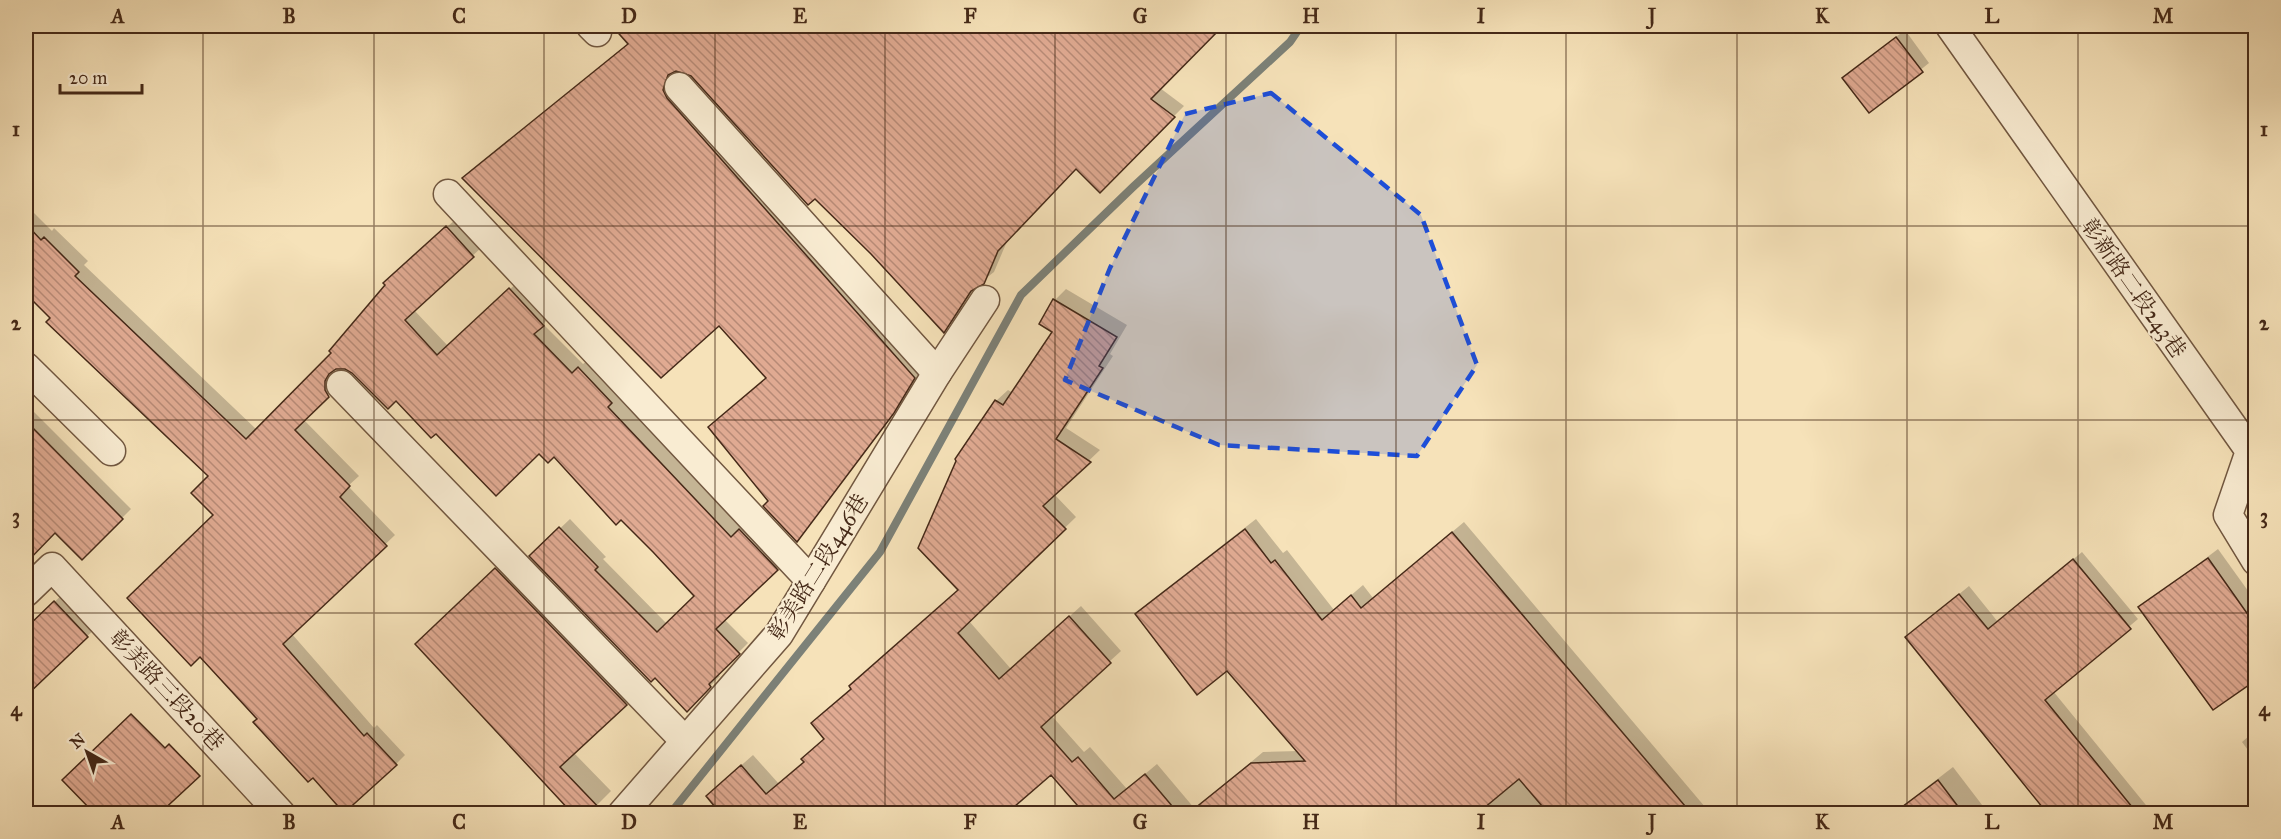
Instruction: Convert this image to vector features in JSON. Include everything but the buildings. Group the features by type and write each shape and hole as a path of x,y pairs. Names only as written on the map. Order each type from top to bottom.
{"street":[{"name":"彰新路二段243巷","path":"1950,26 2250,451 2228,515 2256,561"},
{"path":"679,87 937,373"},
{"path":"448,194 811,581"},
{"name":"彰美路二段446巷","path":"622,813 779,634 937,373 985,300"},
{"path":"26,367 111,451"},
{"path":"340,385 686,741"},
{"name":"彰美路三段20巷","path":"26,592 52,567 282,813"}],"highlighted area":[{"path":"1271,93 1421,215 1477,365 1417,456 1219,445 1065,380 1110,268 1185,114"}],"waterway":[{"path":"670,814 880,552 1021,295 1133,187 1290,42 1301,26"}]}
